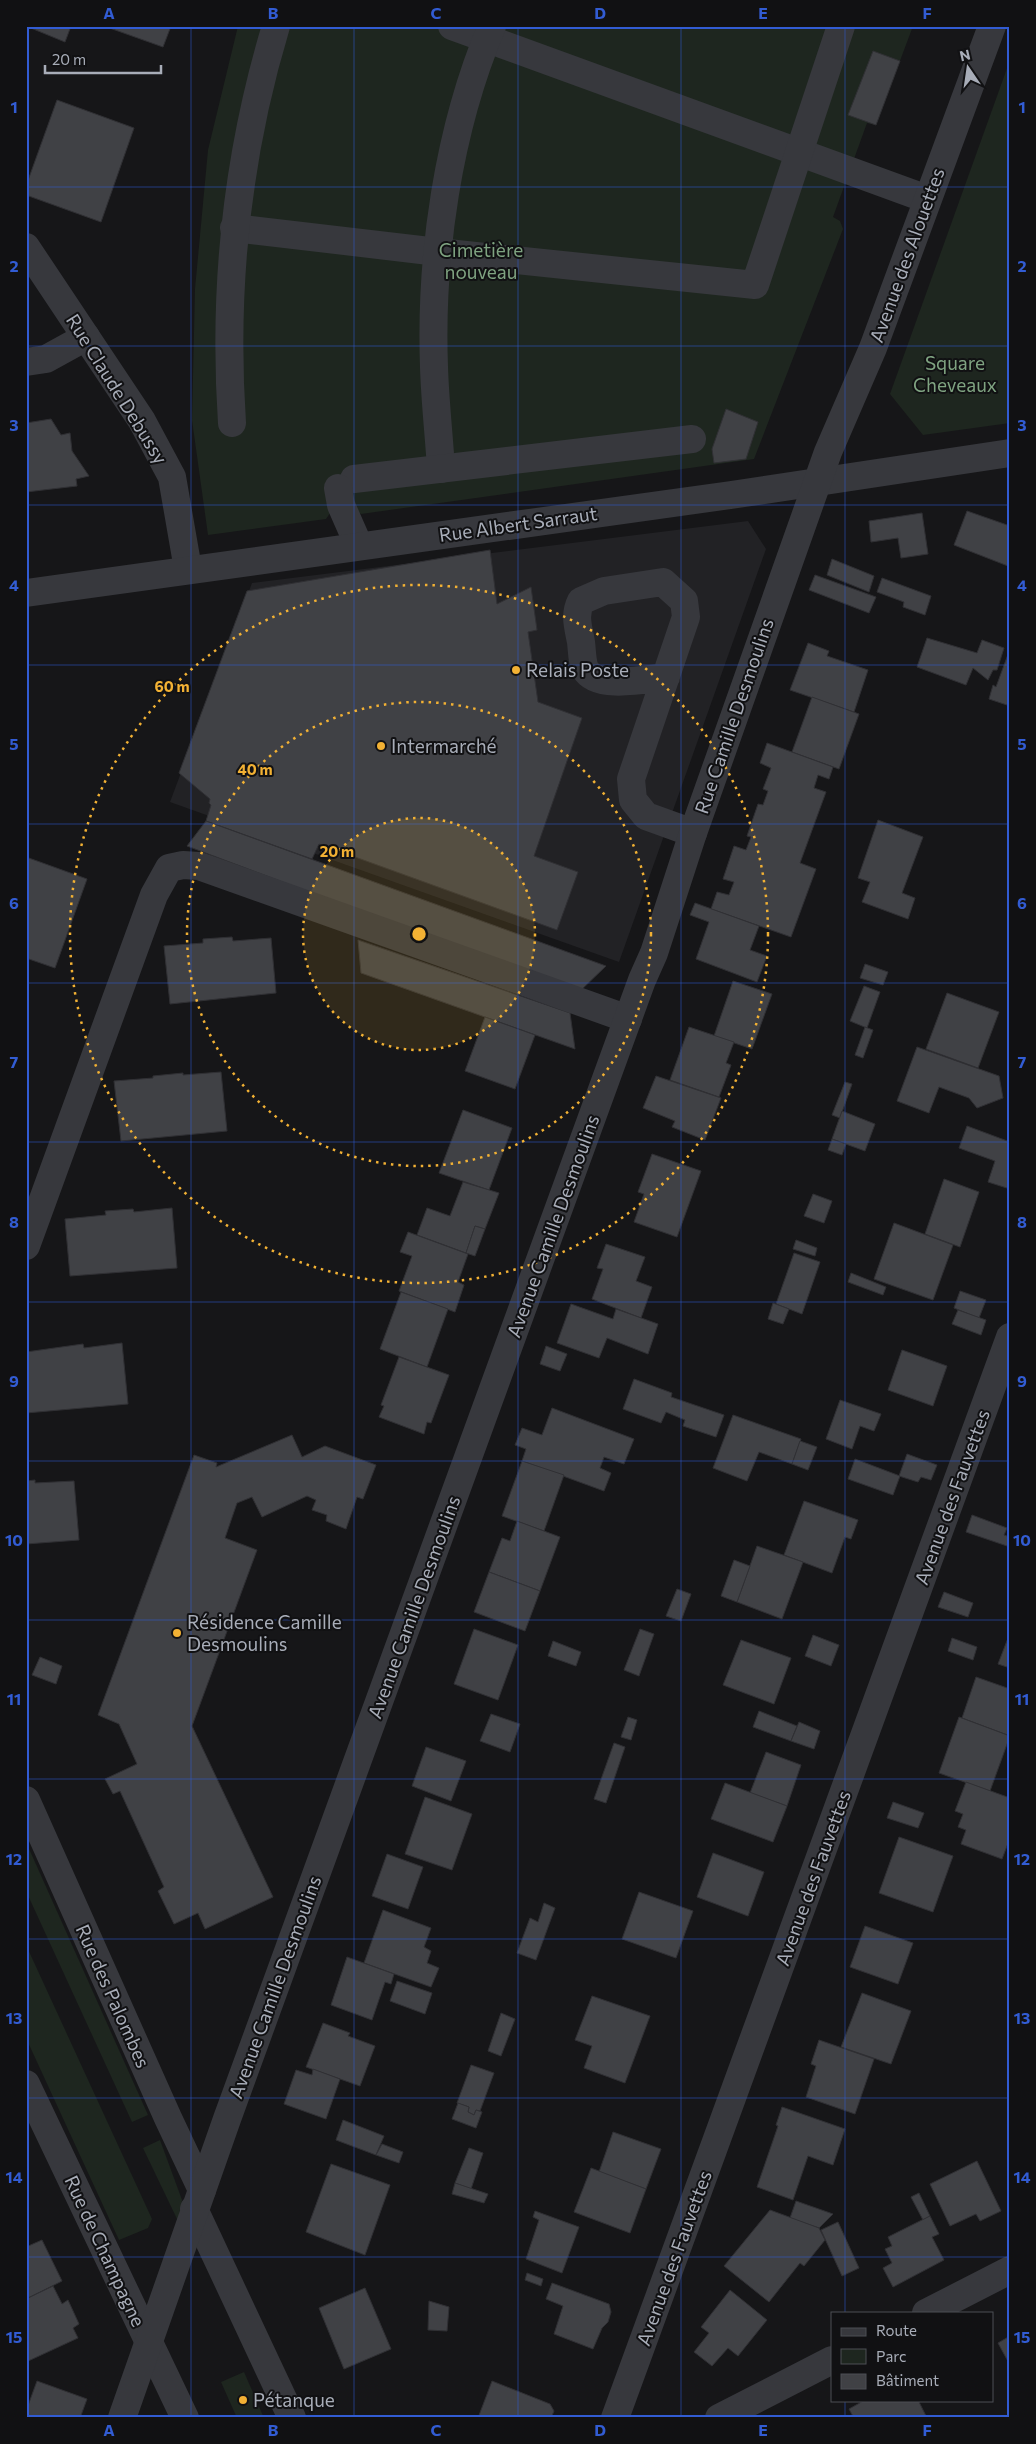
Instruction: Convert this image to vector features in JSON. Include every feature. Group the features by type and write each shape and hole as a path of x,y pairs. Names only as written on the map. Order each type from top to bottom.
{"street":[{"path":"232,423 229,342 234,228 239,186 260,87 276,26"},
{"path":"452,26 490,33 799,153 927,199"},
{"path":"234,228 438,252 754,285 841,26"},
{"name":"Avenue des Alouettes","path":"817,481 873,348 992,26"},
{"path":"441,469 434,366 434,304 443,204 468,98 490,33"},
{"name":"Rue Claude Debussy","path":"26,247 142,421 172,477 188,570"},
{"path":"26,362 46,359 86,337"},
{"path":"359,546 341,505 346,483 441,469 692,439"},
{"name":"Rue Albert Sarraut","path":"26,593 731,495 1010,453"},
{"name":"Rue Camille Desmoulins","path":"654,953 693,833 817,481"},
{"path":"666,677 612,682 598,680 591,675 585,668 576,611 581,601 604,591 663,582 684,601 686,617 666,677 632,779 633,800 646,816 693,833"},
{"path":"26,1246 154,895 169,868 183,865 199,866 628,1019"},
{"name":"Avenue Camille Desmoulins","path":"122,2418 198,2200 628,1019 654,953"},
{"name":"Avenue des Fauvettes","path":"615,2418 1010,1338"},
{"name":"Rue des Palombes","path":"26,1800 164,2109 198,2200 292,2418"},
{"name":"Rue de Champagne","path":"26,2084 185,2418"},
{"path":"928,2312 1010,2270"},
{"path":"719,2418 831,2361"}],"shaded area":[{"path":"748,521 766,549 619,962 170,802 252,583"}],"green space":[{"name":"Cimetière nouveau","path":"238,26 913,26 876,125 867,123 833,217 840,221 843,229 754,459 361,514 348,504 335,506 326,519 208,535 192,420 195,289 208,150"},
{"name":"Square Cheveaux","path":"1010,60 1010,423 923,435 890,394"},
{"path":"26,1842 148,2115 132,2122 26,1891"},
{"path":"26,1945 152,2219 148,2228 119,2240 26,2038"},
{"path":"160,2140 182,2200 178,2221 143,2148"},
{"name":"Pétanque","path":"244,2372 264,2418 237,2418 221,2382"}],"building":[{"path":"26,26 71,26 65,42"},
{"path":"104,26 171,26 163,47"},
{"path":"873,51 900,61 876,125 848,115"},
{"path":"57,100 134,128 101,222 26,195 26,186"},
{"path":"726,409 758,422 746,459 714,463 712,449"},
{"path":"51,419 61,435 70,433 72,451 89,476 76,479 77,486 26,492 26,423"},
{"path":"967,511 1010,526 1008,566 954,545"},
{"path":"922,513 928,554 901,558 898,538 871,542 869,521"},
{"name":"Intermarché","path":"490,550 497,604 531,587 537,630 528,632 538,702 582,718 534,856 578,872 557,930 319,844 312,859 206,821 211,805 209,803 210,799 179,773 247,591"},
{"path":"832,559 874,576 869,592 827,575"},
{"path":"815,575 876,597 869,613 809,590"},
{"path":"882,578 931,596 925,615 903,607 904,602 877,592"},
{"path":"927,638 977,653 982,640 1004,648 997,670 993,670 988,680 973,668 966,685 917,667"},
{"path":"808,643 829,651 827,656 868,670 854,712 790,690"},
{"path":"1010,649 1010,706 989,699 993,685 996,687"},
{"path":"812,697 859,714 839,769 792,752"},
{"path":"767,743 833,767 829,779 818,775 814,788 826,792 800,863 816,869 791,937 711,909 717,892 729,895 734,882 723,879 734,846 746,850 751,837 747,836 758,804 763,805 768,791 763,789 771,768 760,763"},
{"path":"878,820 923,837 902,893 915,898 908,919 862,902 870,882 858,878"},
{"path":"206,821 606,966 578,993 187,846"},
{"path":"26,857 87,879 55,968 26,958"},
{"path":"695,903 759,926 750,950 767,956 757,982 696,959 709,922 690,915"},
{"path":"232,937 233,941 271,938 276,993 170,1004 164,946 203,943 203,939"},
{"path":"358,940 570,1013 575,1049 361,973"},
{"path":"865,964 888,972 883,985 860,978"},
{"path":"733,981 772,994 752,1049 714,1036"},
{"path":"864,986 880,992 867,1028 850,1021"},
{"path":"947,993 999,1012 978,1068 926,1049"},
{"path":"485,1017 535,1035 515,1089 465,1071"},
{"path":"689,1027 734,1042 726,1063 731,1065 719,1097 670,1080"},
{"path":"865,1027 873,1030 863,1058 855,1055"},
{"path":"917,1047 999,1076 1003,1098 977,1108 969,1098 939,1087 929,1113 897,1101"},
{"path":"221,1072 227,1131 121,1141 114,1081 153,1078 153,1076 183,1073 183,1075"},
{"path":"656,1076 721,1098 705,1140 672,1127 675,1121 643,1108"},
{"path":"845,1082 852,1084 840,1118 832,1115"},
{"path":"463,1110 512,1128 489,1190 439,1173"},
{"path":"842,1111 875,1124 865,1151 832,1139"},
{"path":"967,1126 1010,1142 1010,1189 988,1182 995,1161 959,1148"},
{"path":"832,1139 846,1144 842,1155 828,1150"},
{"path":"652,1154 701,1171 677,1237 634,1222 644,1194 638,1192"},
{"path":"944,1179 979,1192 960,1247 925,1234"},
{"path":"463,1182 499,1193 485,1229 475,1226 466,1253 417,1235 427,1208 450,1216"},
{"path":"813,1194 832,1201 824,1223 804,1216"},
{"path":"172,1208 177,1268 70,1276 65,1219 106,1215 105,1211 133,1209 134,1212"},
{"path":"894,1223 953,1245 933,1300 874,1279"},
{"path":"475,1226 485,1229 475,1256 466,1253"},
{"path":"408,1232 468,1254 458,1282 464,1285 455,1312 399,1291 412,1256 400,1252"},
{"path":"796,1240 817,1248 815,1256 793,1249"},
{"path":"606,1244 645,1257 636,1281 652,1287 641,1318 592,1299 603,1269 597,1268"},
{"path":"794,1253 820,1262 802,1314 776,1304"},
{"path":"851,1273 886,1287 883,1295 848,1282"},
{"path":"960,1291 986,1300 979,1318 954,1308"},
{"path":"401,1292 448,1309 427,1367 380,1349"},
{"path":"773,1303 789,1309 783,1324 768,1319"},
{"path":"571,1304 613,1319 616,1309 658,1324 648,1354 607,1338 599,1358 557,1343"},
{"path":"958,1310 986,1320 981,1335 952,1324"},
{"path":"122,1343 128,1404 26,1413 26,1352 83,1344 84,1348"},
{"path":"546,1346 567,1354 560,1371 540,1364"},
{"path":"902,1350 947,1366 933,1406 888,1390"},
{"path":"399,1357 449,1375 431,1423 427,1422 424,1434 379,1417 384,1406 381,1405"},
{"path":"634,1379 672,1393 671,1397 724,1415 716,1437 683,1426 685,1420 666,1412 661,1423 623,1409"},
{"path":"840,1400 881,1414 874,1431 860,1426 852,1449 826,1439"},
{"path":"552,1408 634,1439 624,1464 604,1457 600,1468 611,1473 604,1491 522,1461 526,1449 515,1445 522,1428 542,1435"},
{"path":"733,1415 801,1439 792,1464 759,1452 747,1481 713,1468"},
{"name":"Résidence Camille Desmoulins","path":"292,1435 302,1457 325,1446 376,1465 363,1499 357,1497 346,1529 326,1521 327,1515 312,1510 316,1500 307,1496 262,1517 252,1497 237,1503 225,1538 257,1550 192,1726 273,1897 205,1929 198,1913 174,1924 158,1891 164,1887 120,1791 113,1794 105,1779 137,1764 119,1724 98,1715 194,1455 217,1463 216,1467"},
{"path":"800,1441 817,1447 808,1470 792,1464"},
{"path":"907,1454 937,1465 931,1480 921,1477 918,1482 899,1476"},
{"path":"855,1459 900,1476 893,1495 848,1479"},
{"path":"522,1461 564,1475 544,1531 502,1516"},
{"path":"35,1480 35,1483 74,1481 79,1540 26,1544 26,1481"},
{"path":"804,1501 858,1520 851,1539 845,1537 832,1573 784,1555"},
{"path":"972,1515 1007,1528 1004,1535 1010,1537 1010,1547 966,1532"},
{"path":"517,1521 560,1537 540,1591 489,1572 502,1538 510,1541"},
{"path":"757,1546 803,1562 782,1619 737,1602"},
{"path":"734,1560 750,1566 737,1602 721,1596"},
{"path":"489,1572 540,1591 525,1631 474,1612"},
{"path":"677,1589 691,1594 681,1621 666,1616"},
{"path":"944,1592 973,1603 968,1617 938,1607"},
{"path":"474,1629 518,1645 498,1700 454,1684"},
{"path":"640,1629 654,1634 639,1676 624,1670"},
{"path":"1010,1633 1010,1668 998,1664"},
{"path":"813,1635 839,1645 831,1666 805,1656"},
{"path":"952,1638 977,1647 973,1660 948,1651"},
{"path":"741,1640 791,1658 774,1704 723,1685"},
{"path":"553,1641 581,1652 576,1666 548,1656"},
{"path":"40,1657 62,1666 56,1684 32,1675"},
{"path":"976,1677 1010,1689 1010,1736 962,1718"},
{"path":"759,1711 797,1726 791,1741 753,1727"},
{"path":"491,1714 520,1724 510,1752 480,1741"},
{"path":"628,1717 637,1720 631,1740 621,1737"},
{"path":"959,1717 1010,1736 990,1791 939,1773"},
{"path":"799,1722 820,1731 814,1749 791,1741"},
{"path":"614,1743 625,1747 606,1803 594,1799"},
{"path":"426,1747 466,1761 451,1801 412,1786"},
{"path":"766,1752 801,1765 787,1806 750,1793"},
{"path":"966,1782 1010,1798 1010,1838 1002,1859 961,1844 966,1830 958,1827 963,1814 955,1811"},
{"path":"725,1783 787,1806 773,1842 711,1819"},
{"path":"425,1797 472,1814 452,1870 405,1854"},
{"path":"893,1802 924,1813 918,1828 887,1818"},
{"path":"899,1837 953,1856 933,1912 879,1893"},
{"path":"713,1853 764,1872 748,1916 697,1897"},
{"path":"387,1854 423,1867 408,1909 372,1896"},
{"path":"639,1892 693,1911 676,1958 622,1939"},
{"path":"544,1903 555,1908 536,1960 517,1953 530,1918 538,1922"},
{"path":"383,1910 431,1928 424,1947 431,1951 427,1963 439,1968 431,1987 364,1963"},
{"path":"865,1926 913,1943 898,1984 850,1967"},
{"path":"347,1957 394,1974 391,1984 385,1982 372,2020 331,2005"},
{"path":"397,1981 432,1993 425,2014 390,2001"},
{"path":"862,1993 911,2011 891,2064 841,2047"},
{"path":"592,1996 650,2016 625,2083 584,2068 592,2046 575,2040"},
{"path":"501,2013 515,2019 501,2056 488,2051"},
{"path":"323,2023 350,2033 348,2036 375,2046 360,2086 306,2067"},
{"path":"819,2040 874,2059 855,2114 806,2097 816,2066 811,2064"},
{"path":"471,2065 494,2073 480,2111 476,2110 474,2115 468,2112 469,2107 457,2103"},
{"path":"313,2069 340,2079 326,2119 284,2104 296,2070 312,2075"},
{"path":"458,2103 469,2107 468,2112 474,2115 476,2110 482,2112 476,2128 452,2119"},
{"path":"782,2107 845,2129 833,2165 808,2156 793,2200 757,2187 778,2126 776,2125"},
{"path":"343,2120 384,2136 376,2155 336,2140"},
{"path":"613,2132 661,2149 646,2189 599,2172"},
{"path":"382,2144 403,2152 399,2163 376,2155"},
{"path":"469,2148 483,2153 471,2189 455,2183"},
{"path":"977,2161 1001,2211 980,2221 976,2214 950,2226 930,2184"},
{"path":"331,2164 390,2185 365,2255 306,2232"},
{"path":"591,2168 646,2189 630,2233 574,2212"},
{"path":"455,2183 488,2194 484,2203 452,2194"},
{"path":"919,2193 930,2216 923,2220 911,2197"},
{"path":"796,2201 833,2214 819,2228 790,2218"},
{"path":"770,2210 819,2228 825,2240 804,2266 800,2263 769,2302 724,2266"},
{"path":"535,2211 579,2227 562,2273 526,2259 539,2220 533,2217"},
{"path":"930,2216 939,2234 932,2237 944,2260 893,2287 883,2268 892,2263 885,2249 892,2246 888,2237"},
{"path":"838,2222 859,2268 842,2276 821,2230"},
{"path":"42,2240 62,2281 26,2299 26,2247"},
{"path":"527,2273 543,2279 541,2286 525,2280"},
{"path":"552,2283 609,2304 611,2312 608,2322 602,2328 593,2349 554,2334 563,2306 546,2299"},
{"path":"53,2286 62,2304 68,2300 79,2324 73,2328 78,2338 26,2362 26,2299"},
{"path":"365,2288 391,2349 344,2369 319,2308"},
{"path":"730,2290 767,2320 738,2356 728,2348 712,2366 694,2352 709,2333 701,2327"},
{"path":"429,2301 449,2307 447,2331 428,2330"},
{"path":"1010,2336 1010,2365 998,2343"},
{"path":"37,2381 87,2399 80,2418 26,2418 26,2411"},
{"path":"492,2381 550,2404 554,2411 551,2418 478,2418"},
{"path":"861,2402 919,2402 927,2418 854,2418 849,2409"}],"place":[{"name":"Relais Poste","path":"516,670"},
{"name":"Intermarché","path":"381,746"},
{"name":"Résidence Camille Desmoulins","path":"177,1633"},
{"name":"Pétanque","path":"243,2400"}]}
